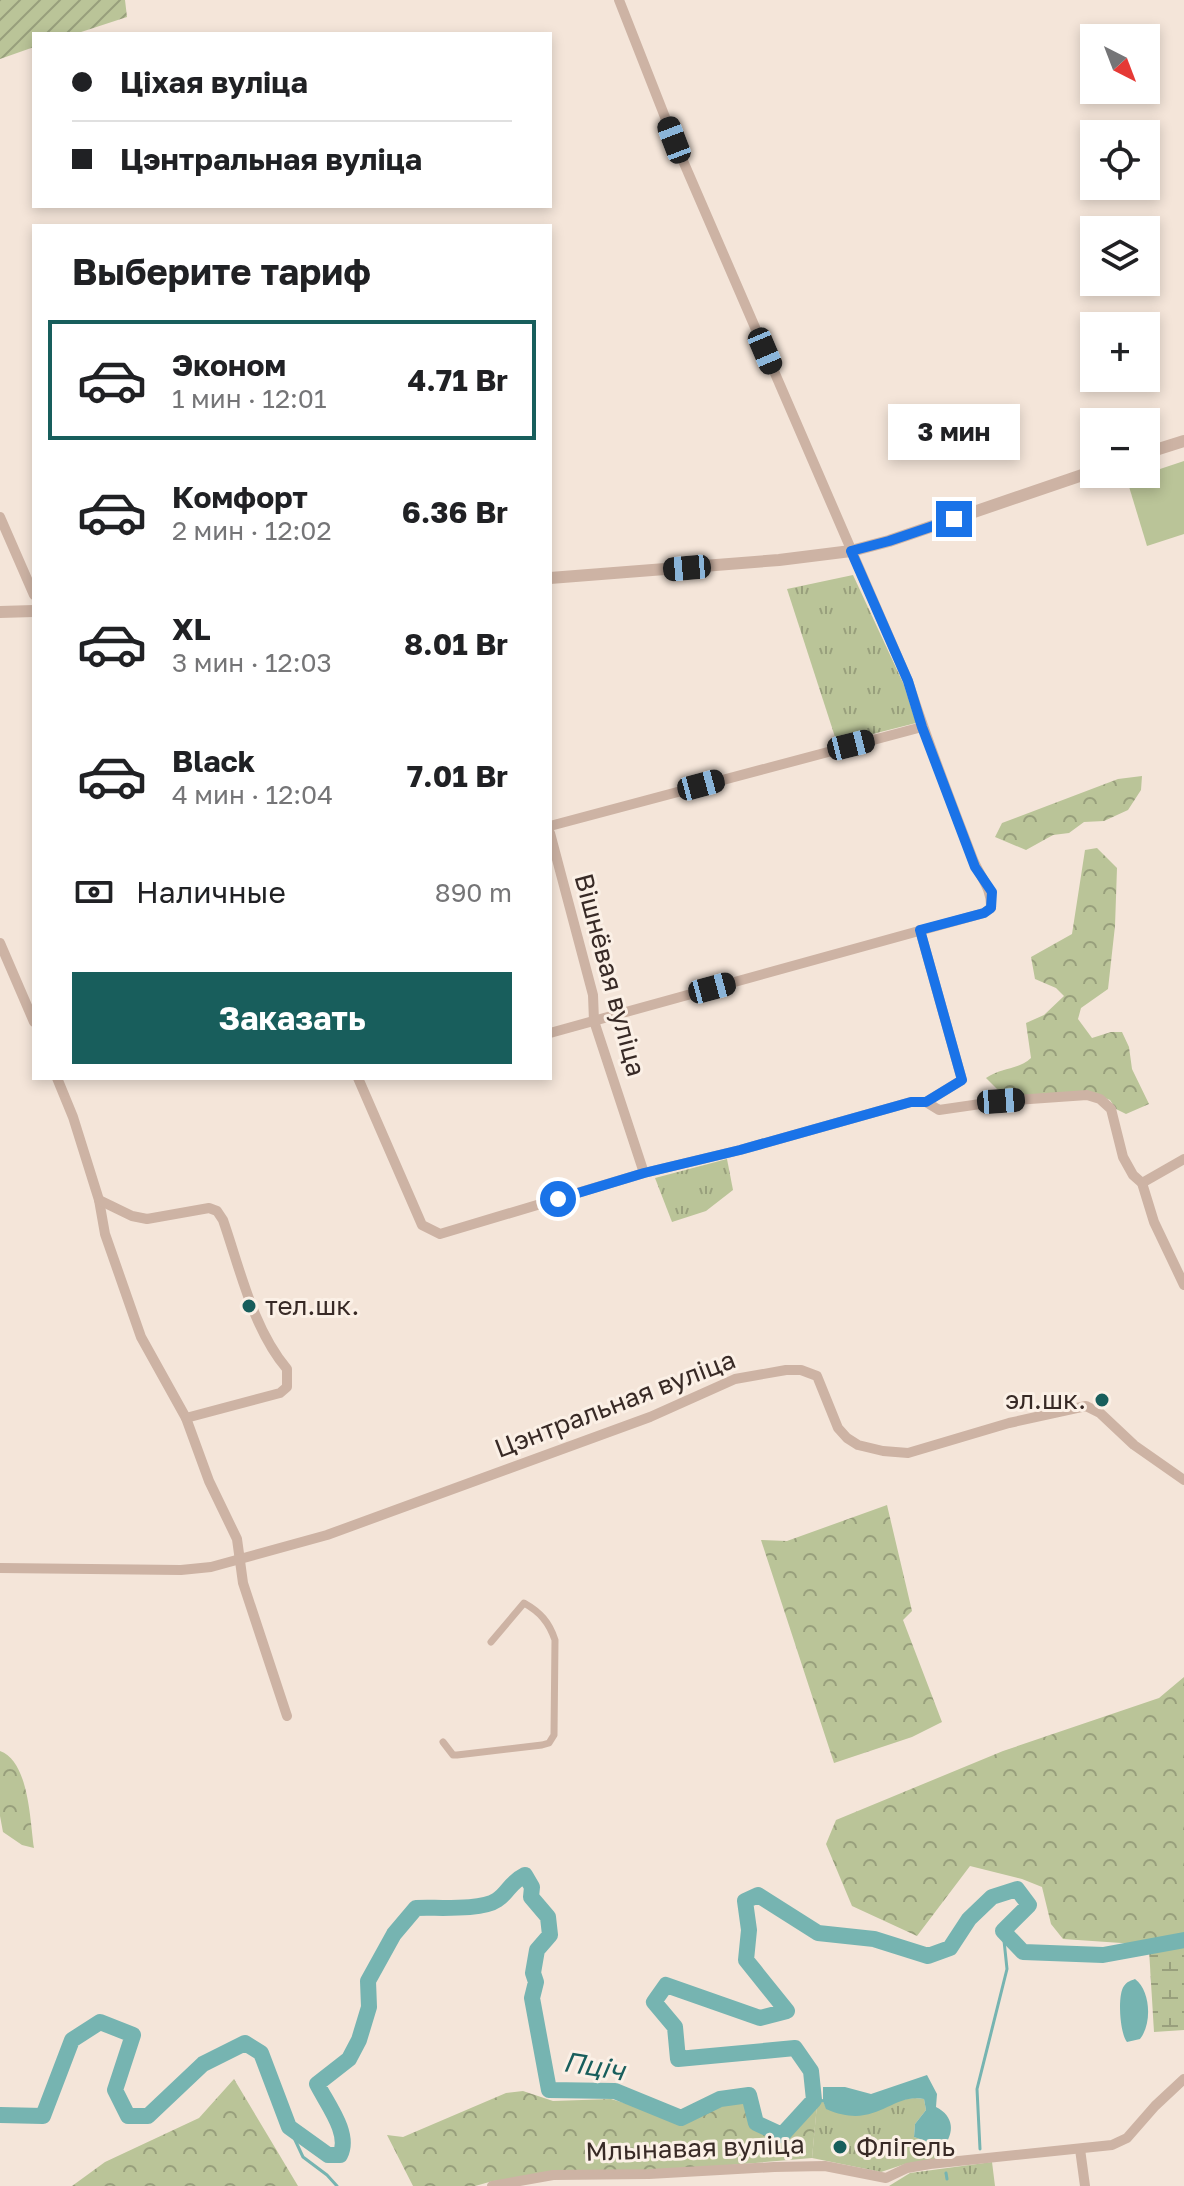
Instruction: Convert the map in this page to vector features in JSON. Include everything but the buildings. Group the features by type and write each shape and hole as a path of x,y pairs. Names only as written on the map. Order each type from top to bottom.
{"street":[{"path":"552,1032 984,913 991,908 992,892 975,867 922,727 908,681 674,140 619,0"},
{"path":"1160,449 1184,441"},
{"path":"552,578 779,560 851,551 1080,476"},
{"path":"0,517 32,590"},
{"path":"0,612 32,611"},
{"path":"552,825 922,727"},
{"name":"Вішнёвая вуліца","path":"552,841 593,995 594,1021 644,1173"},
{"path":"359,1080 422,1225 440,1234 644,1173 740,1150 911,1102 926,1102 962,1080 920,930"},
{"path":"0,943 32,1017"},
{"path":"58,1080 73,1117 99,1200 105,1234 141,1337 186,1418 209,1481 237,1539 243,1583 287,1716"},
{"path":"926,1102 939,1110 1001,1101 1087,1095 1100,1099 1111,1109 1123,1157 1133,1175 1142,1183 1154,1222 1184,1285"},
{"path":"1142,1183 1184,1159"},
{"path":"99,1200 132,1216 147,1219 209,1208 217,1211 223,1220 250,1299 274,1353 287,1369 287,1387 280,1393 186,1418"},
{"name":"Цэнтральная вуліца","path":"0,1568 197,1570 293,1546 650,1417 735,1379 776,1370 801,1370 817,1376 838,1428 847,1438 871,1449 908,1453 1009,1423 1086,1406 1100,1413 1134,1445 1184,1480"},
{"path":"443,1742 453,1755 457,1755 542,1745 549,1743 554,1735 555,1640 551,1627 535,1609 524,1603 491,1642"},
{"path":"1085,2186 1080,2149 1120,2143 1184,2079"},
{"name":"Млынавая вуліца","path":"492,2186 553,2175 825,2166 878,2182 907,2168 1080,2149"}],"green space":[{"path":"0,0 125,0 127,17 81,32 32,32 32,48 0,59"},
{"path":"1184,461 1184,534 1147,546 1129,488 1160,488 1160,469"},
{"path":"853,575 904,685 916,723 837,743 787,589"},
{"path":"1142,776 1141,790 1128,810 1104,821 1084,822 1069,833 1053,835 1026,850 995,837 1002,823 1118,779"},
{"path":"1097,848 1117,868 1108,989 1081,1008 1078,1019 1092,1038 1122,1032 1129,1047 1132,1069 1149,1104 1126,1114 1116,1109 1110,1100 1095,1094 1006,1098 986,1078 1031,1058 1026,1023 1044,1015 1064,996 1056,988 1035,979 1031,957 1072,934 1085,850"},
{"path":"727,1159 733,1190 706,1211 672,1222 655,1178"},
{"path":"887,1505 912,1611 903,1620 942,1722 912,1737 834,1763 761,1540 787,1541"},
{"path":"1184,1677 1184,1936 1136,1944 1063,1939 1051,1924 1042,1887 970,1866 917,1936 852,1906 826,1844 836,1820 1003,1751 1159,1698"},
{"path":"0,1751 10,1757 22,1779 34,1848 22,1845 3,1832 0,1816"},
{"path":"1184,1943 1184,2030 1154,2032 1149,1950"},
{"path":"234,2079 298,2186 72,2186 105,2162 199,2118"},
{"path":"523,2091 553,2101 611,2099 681,2120 720,2101 747,2098 752,2124 783,2137 813,2104 817,2105 812,2158 493,2181 475,2186 413,2186 387,2135 403,2137 506,2093"},
{"path":"924,2099 926,2110 915,2124 914,2137 940,2146 942,2158 905,2164 881,2172 812,2158 817,2104 823,2101 827,2109"},
{"path":"992,2162 995,2186 889,2186 910,2173"}],"water":[{"path":"1135,1979 1147,1999 1147,2025 1140,2039 1127,2042 1121,2023 1121,1997 1124,1986"},
{"path":"927,2075 937,2094 936,2107 946,2115 951,2125 950,2136 943,2147 914,2137 915,2124 926,2110 924,2099 901,2101 858,2116 826,2109 823,2101 823,2087 845,2087 871,2094"}],"waterway":[{"name":"Пціч","path":"0,2115 43,2116 72,2040 100,2022 133,2035 115,2090 128,2116 148,2116 203,2064 245,2043 261,2053 289,2127 328,2155 340,2155 343,2147 340,2129 317,2084 349,2059 359,2040 369,2007 368,1981 394,1934 416,1908 470,1907 490,1903 525,1875 532,1887 531,1897 548,1917 550,1935 537,1950 532,1998 549,2090 615,2091 681,2118 720,2099 749,2095 756,2123 782,2135 814,2100 811,2071 795,2048 678,2059 675,2027 654,2002 666,1985 760,2018 787,2011 746,1960 749,1930 745,1901 758,1895 818,1933 874,1939 928,1956 950,1948 969,1919 992,1897 1017,1889 1029,1905 1003,1931 1023,1952 1103,1955 1184,1940"},
{"path":"980,2149 977,2089 1007,1969 1003,1931"},
{"path":"814,2100 827,2101"},
{"path":"289,2127 303,2157 337,2186"},
{"path":"946,2173 947,2179"}],"place":[{"name":"тел.шк.","path":"249,1306"},
{"name":"эл.шк.","path":"1102,1400"},
{"name":"Флігель","path":"840,2147"}],"route":[{"path":"558,1199 911,1102 926,1102 962,1080 920,930 984,913 991,908 992,892 975,867 922,727 908,681 851,551 954,519"}]}
